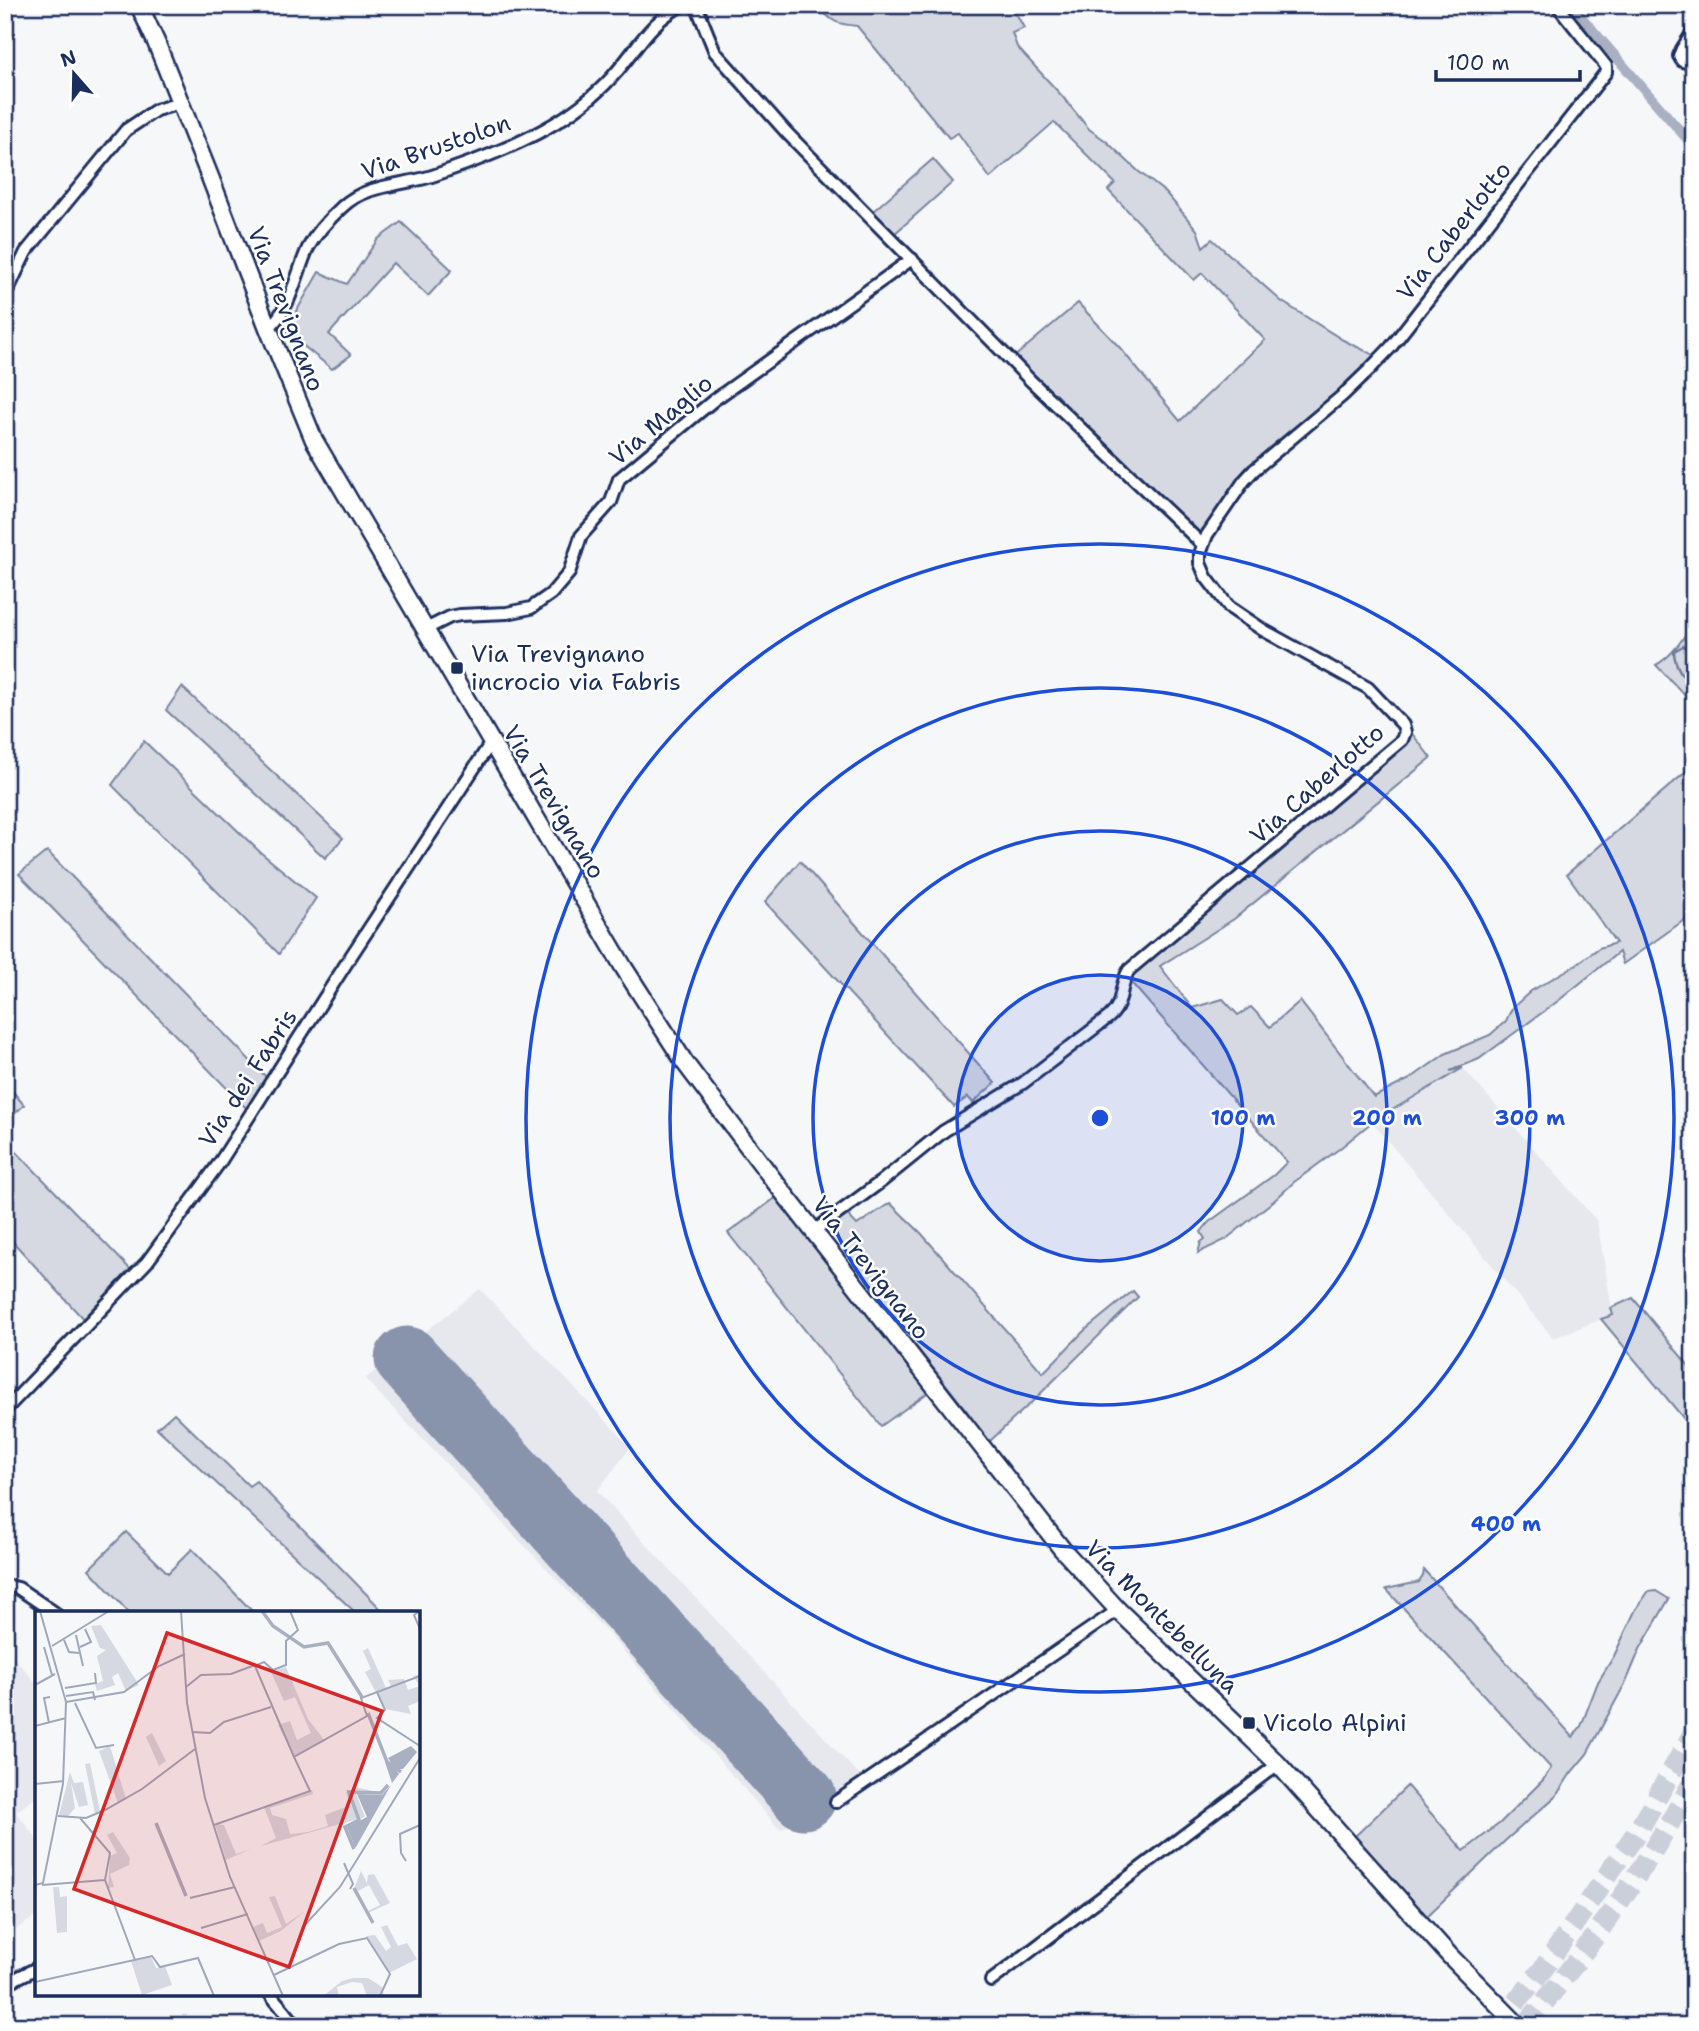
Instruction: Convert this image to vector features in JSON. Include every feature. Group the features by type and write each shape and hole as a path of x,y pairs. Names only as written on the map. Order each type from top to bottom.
{"main road":[{"name":"Via Trevignano","path":"139,5 318,449 655,1019 727,1120 983,1447"},
{"name":"Via Montebelluna","path":"983,1447 1062,1549 1118,1610 1278,1764 1450,1956 1519,2026"}],"street":[{"name":"Via Brustolon","path":"268,328 285,307 310,245 343,206 363,193 429,177 496,152 547,128 598,91 657,21 682,5"},
{"path":"696,5 715,52 787,133 1031,381 1202,544"},
{"name":"Via Caberlotto","path":"814,1231 944,1131 1023,1083 1109,1017 1120,1003 1123,982 1129,970 1402,740 1405,732 1403,725 1368,688 1263,630 1229,607 1206,577 1200,563 1202,544 1254,470 1342,396 1391,347 1606,72 1606,66 1557,5"},
{"path":"1694,30 1679,56 1682,61 1694,64"},
{"path":"5,296 26,252 127,130 156,110 180,103"},
{"name":"Via Maglio","path":"426,629 460,615 531,608 551,594 569,573 581,536 611,502 619,479 714,400 912,259"},
{"name":"Via dei Fabris","path":"5,1410 147,1262 212,1173 492,741"},
{"path":"5,1585 18,1588 52,1611"},
{"path":"836,1802 1118,1610"},
{"path":"990,1981 1278,1764"},
{"path":"5,1984 35,1969"},
{"path":"272,1996 297,2026"}],"shaded area":[{"path":"826,5 1004,5 1018,17 1024,28 1012,33 1017,47 1089,129 1166,193 1197,230 1203,247 1212,239 1281,301 1343,340 1376,356 1334,398 1255,467 1198,546 1006,364 1078,303 1121,349 1180,421 1265,340 1202,273 1194,280 1108,190 1115,183 1054,122 990,178 958,133 949,138 857,26 833,20 821,10"},
{"path":"933,159 953,182 893,235 873,211"},
{"path":"401,222 452,270 428,296 393,263 329,334 351,355 332,369 285,331 319,272 347,284 378,239"},
{"path":"1694,621 1694,705 1656,665 1673,651"},
{"path":"182,687 343,838 325,858 166,710"},
{"path":"1410,731 1431,758 1234,919 1160,966 1192,1008 1223,999 1238,1015 1251,1007 1270,1027 1300,1001 1374,1097 1410,1079 1445,1054 1490,1035 1506,1021 1512,1008 1531,991 1599,948 1616,943 1567,874 1694,765 1694,913 1623,964 1619,952 1479,1059 1450,1071 1463,1068 1372,1122 1225,1240 1198,1253 1201,1242 1205,1239 1201,1232 1209,1222 1274,1175 1287,1162 1122,972"},
{"path":"144,741 260,852 316,898 279,954 112,785"},
{"path":"47,851 267,1078 247,1109 19,874"},
{"path":"800,861 995,1083 973,1103 968,1097 954,1107 765,902"},
{"path":"1463,1068 1597,1221 1613,1315 1553,1338 1372,1122"},
{"path":"5,1082 24,1105 5,1123"},
{"path":"5,1140 132,1271 85,1321 5,1233"},
{"path":"778,1196 930,1391 881,1426 728,1233"},
{"path":"890,1203 921,1233 1043,1373 1084,1331 1133,1291 1138,1297 989,1442 822,1218 843,1210 857,1225"},
{"path":"480,1289 631,1447 597,1491 860,1776 839,1796 780,1830 607,1632 365,1379"},
{"path":"1633,1298 1694,1372 1694,1431 1601,1319 1613,1315 1611,1308"},
{"path":"174,1413 249,1486 256,1481 382,1610 354,1611 157,1428"},
{"path":"126,1532 168,1573 192,1549 252,1611 127,1611 89,1569"},
{"path":"1424,1570 1573,1737 1581,1726 1598,1682 1614,1656 1635,1611 1648,1592 1656,1591 1669,1599 1640,1649 1627,1680 1587,1754 1556,1796 1421,1922 1349,1842 1407,1786 1464,1851 1500,1823 1543,1780 1551,1768 1386,1589 1419,1582"},
{"path":"5,1647 35,1682 35,1798 16,1812 35,1836 35,1916 5,1937"}],"waterway":[{"path":"1571,5 1694,147"},
{"path":"1694,640 1674,651 1678,667 1694,689"}],"runway":[{"path":"407,1359 804,1797"}],"tunnel":[{"path":"1496,2026 1543,1969 1639,1829 1694,1732"},
{"path":"1525,2026 1616,1907 1694,1780"}],"place":[{"name":"Via Trevignano incrocio via Fabris","path":"457,668"},
{"name":"Vicolo Alpini","path":"1249,1723"}]}
